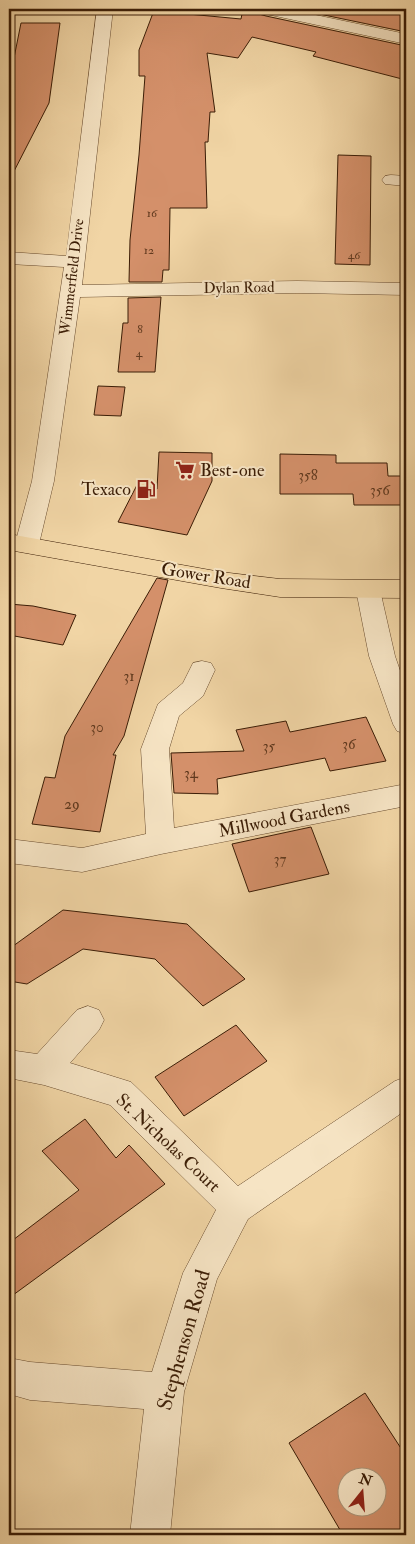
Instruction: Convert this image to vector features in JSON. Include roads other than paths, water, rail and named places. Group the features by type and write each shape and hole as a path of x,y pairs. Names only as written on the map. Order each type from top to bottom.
{"main road":[{"name":"Gower Road","path":"18,543 221,580 280,588 406,589"}],"street":[{"name":"Wimmerfield Drive","path":"18,543 43,481 71,291 104,9"},
{"path":"266,9 406,39"},
{"path":"9,258 74,262"},
{"name":"Dylan Road","path":"71,291 297,287 406,289"},
{"path":"368,590 382,656 406,724"},
{"path":"161,842 154,749 168,711 194,689 202,670"},
{"name":"Millwood Gardens","path":"9,851 82,860 161,842 406,795"},
{"path":"44,1070 88,1020"},
{"name":"St. Nicholas Court","path":"9,1064 44,1070 120,1093 174,1144 236,1208"},
{"name":"Stephenson Road","path":"150,1535 165,1392 201,1273 236,1208 406,1092"},
{"path":"9,1376 30,1381 165,1392"}],"place":[{"name":"Best-one","path":"185,470"},
{"name":"Texaco","path":"146,489"}]}
